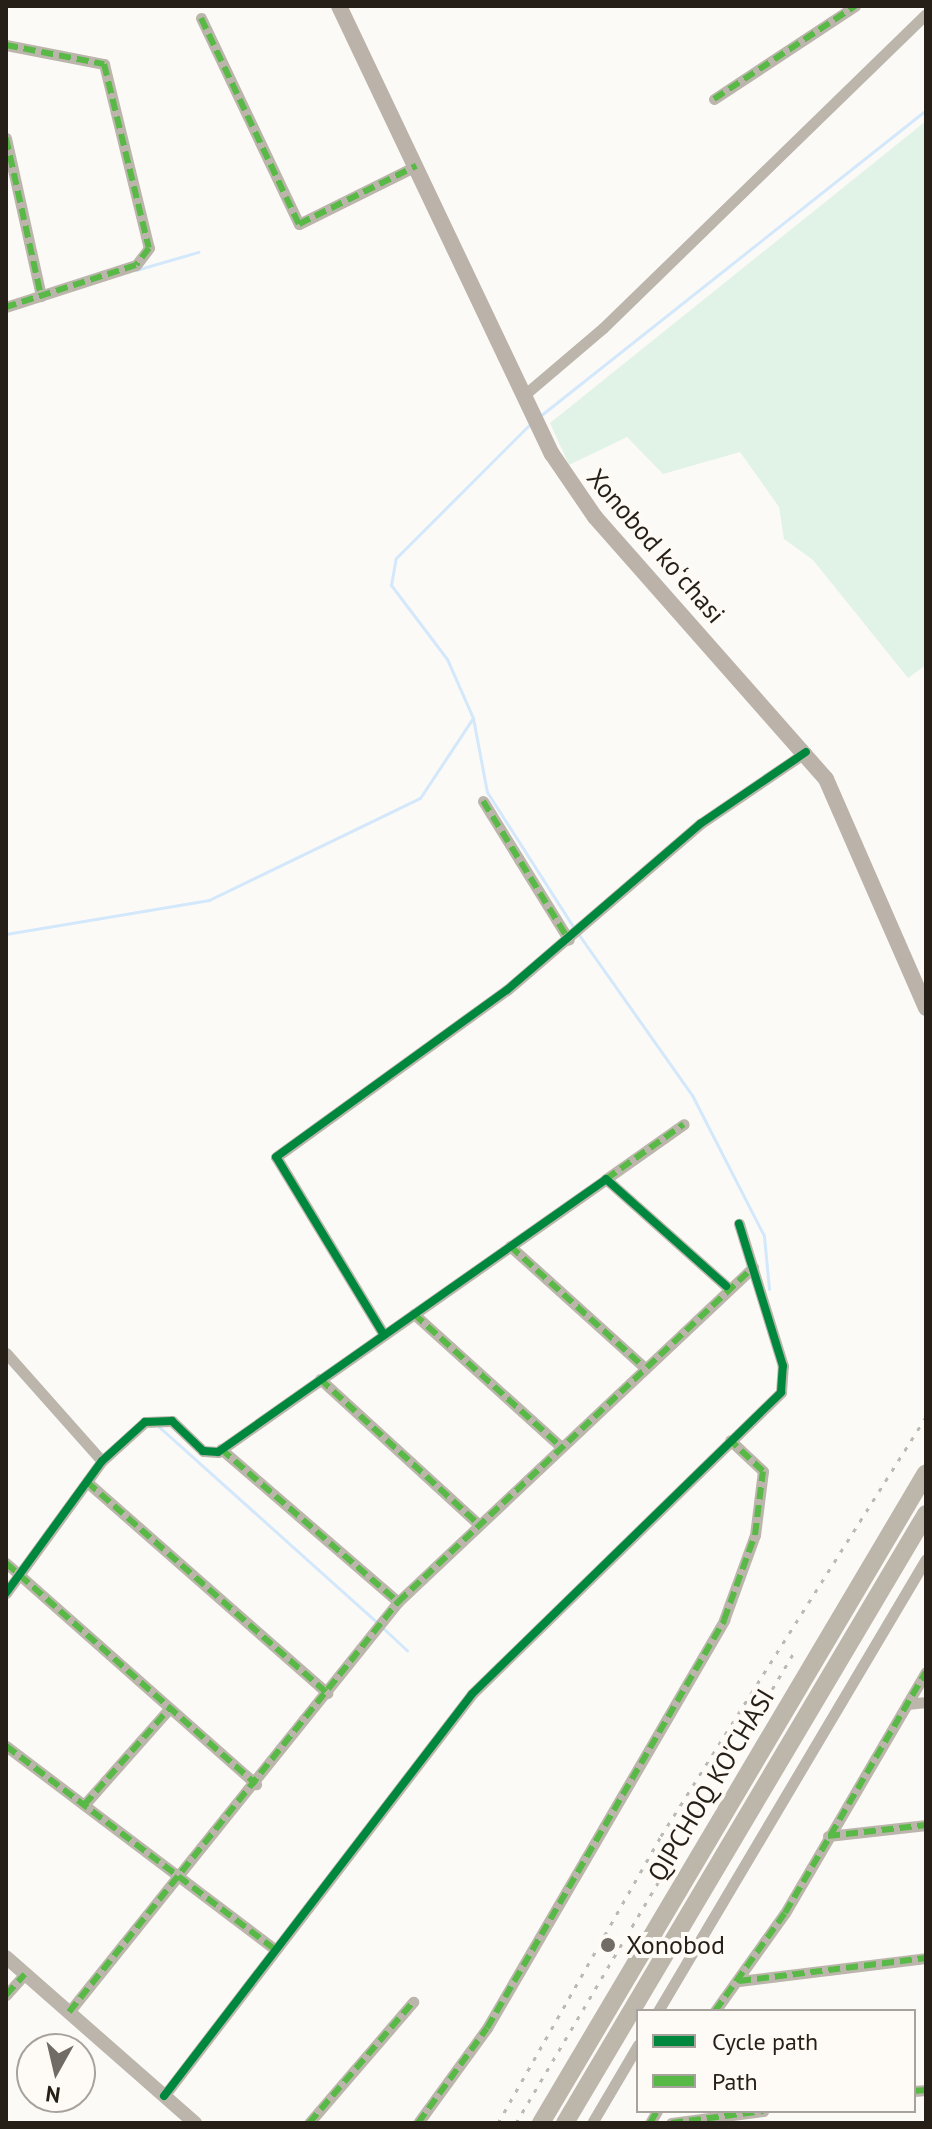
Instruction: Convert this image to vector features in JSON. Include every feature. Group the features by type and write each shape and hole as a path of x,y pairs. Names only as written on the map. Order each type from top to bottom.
{"main road":[{"name":"Xonobod koʻchasi","path":"339,6 534,421 595,517 806,752 846,814 926,1008"},
{"name":"QIPCHOQ KO'CHASI","path":"541,2123 926,1473"},
{"name":"QIPCHOQ KO'CHASI","path":"565,2123 926,1514"}],"street":[{"path":"714,99 855,6"},
{"path":"523,396 693,243 926,14"},
{"path":"201,18 299,224 416,166"},
{"path":"6,45 104,64 149,248 136,265 6,307"},
{"path":"6,138 41,296"},
{"path":"384,1335 276,1157 569,940 700,824 806,752"},
{"path":"483,801 569,940"},
{"path":"6,1593 17,1573 102,1461 156,1417 208,1453 221,1449 684,1124"},
{"path":"606,1179 726,1286"},
{"path":"164,2096 472,1694 730,1440 770,1407 784,1379 739,1224"},
{"path":"510,1246 643,1366"},
{"path":"69,2012 256,1784 398,1602 726,1286 753,1267"},
{"path":"414,1314 560,1446"},
{"path":"6,1353 102,1461"},
{"path":"320,1379 478,1524"},
{"path":"418,2123 487,2028 724,1620 755,1535 763,1471 730,1440"},
{"path":"221,1449 398,1602"},
{"path":"87,1482 327,1693"},
{"path":"659,2009 926,1559"},
{"path":"6,1563 168,1710 256,1784"},
{"path":"717,2009 739,1981 926,1672"},
{"path":"907,1704 926,1702"},
{"path":"84,1805 168,1710"},
{"path":"6,1746 276,1950"},
{"path":"828,1836 926,1825"},
{"path":"6,1957 195,2123"},
{"path":"739,1981 926,1958"},
{"path":"6,1995 25,1974"},
{"path":"309,2123 413,2002"},
{"path":"592,2123 636,2048"},
{"path":"671,2123 748,2113"}],"green space":[{"path":"926,121 926,665 908,678 813,560 784,539 779,507 740,452 663,474 627,437 569,465 550,423"}],"waterway":[{"path":"540,416 926,110"},
{"path":"136,270 198,252"},
{"path":"6,934 209,900 420,798 473,718 447,659 391,585 396,558 531,423"},
{"path":"473,718 487,792 574,928"},
{"path":"579,935 692,1095 764,1236 769,1289"},
{"path":"157,1425 378,1623"},
{"path":"383,1628 407,1650"}],"railway":[{"path":"498,2123 661,1836 926,1417"},
{"path":"516,2123 793,1654"}],"marked path":[{"path":"714,99 855,6"},
{"path":"201,18 299,224 416,166"},
{"path":"6,45 104,64 149,248 136,265 6,307"},
{"path":"6,138 41,296"},
{"path":"483,801 569,940"},
{"path":"606,1179 684,1124"},
{"path":"510,1246 643,1366"},
{"path":"69,2012 398,1602 753,1267"},
{"path":"414,1314 560,1446"},
{"path":"320,1379 478,1524"},
{"path":"418,2123 487,2028 724,1620 755,1535 763,1471 730,1440"},
{"path":"221,1449 398,1602"},
{"path":"87,1482 327,1693"},
{"path":"6,1563 256,1784"},
{"path":"716,2009 785,1913 926,1672"},
{"path":"84,1805 168,1710"},
{"path":"6,1746 276,1950"},
{"path":"828,1836 926,1825"},
{"path":"739,1981 926,1958"},
{"path":"6,1995 25,1974"},
{"path":"309,2123 413,2002"},
{"path":"916,2091 926,2090"},
{"path":"650,2123 656,2113"},
{"path":"671,2123 748,2113"}],"cycle path":[{"path":"384,1335 276,1157 507,990 700,824 806,752"},
{"path":"6,1593 102,1461 145,1422 172,1421 203,1451 218,1452 606,1179 726,1286"},
{"path":"164,2096 472,1694 781,1392 783,1366 739,1224"}],"place":[{"name":"Xonobod","path":"608,1945"}]}
